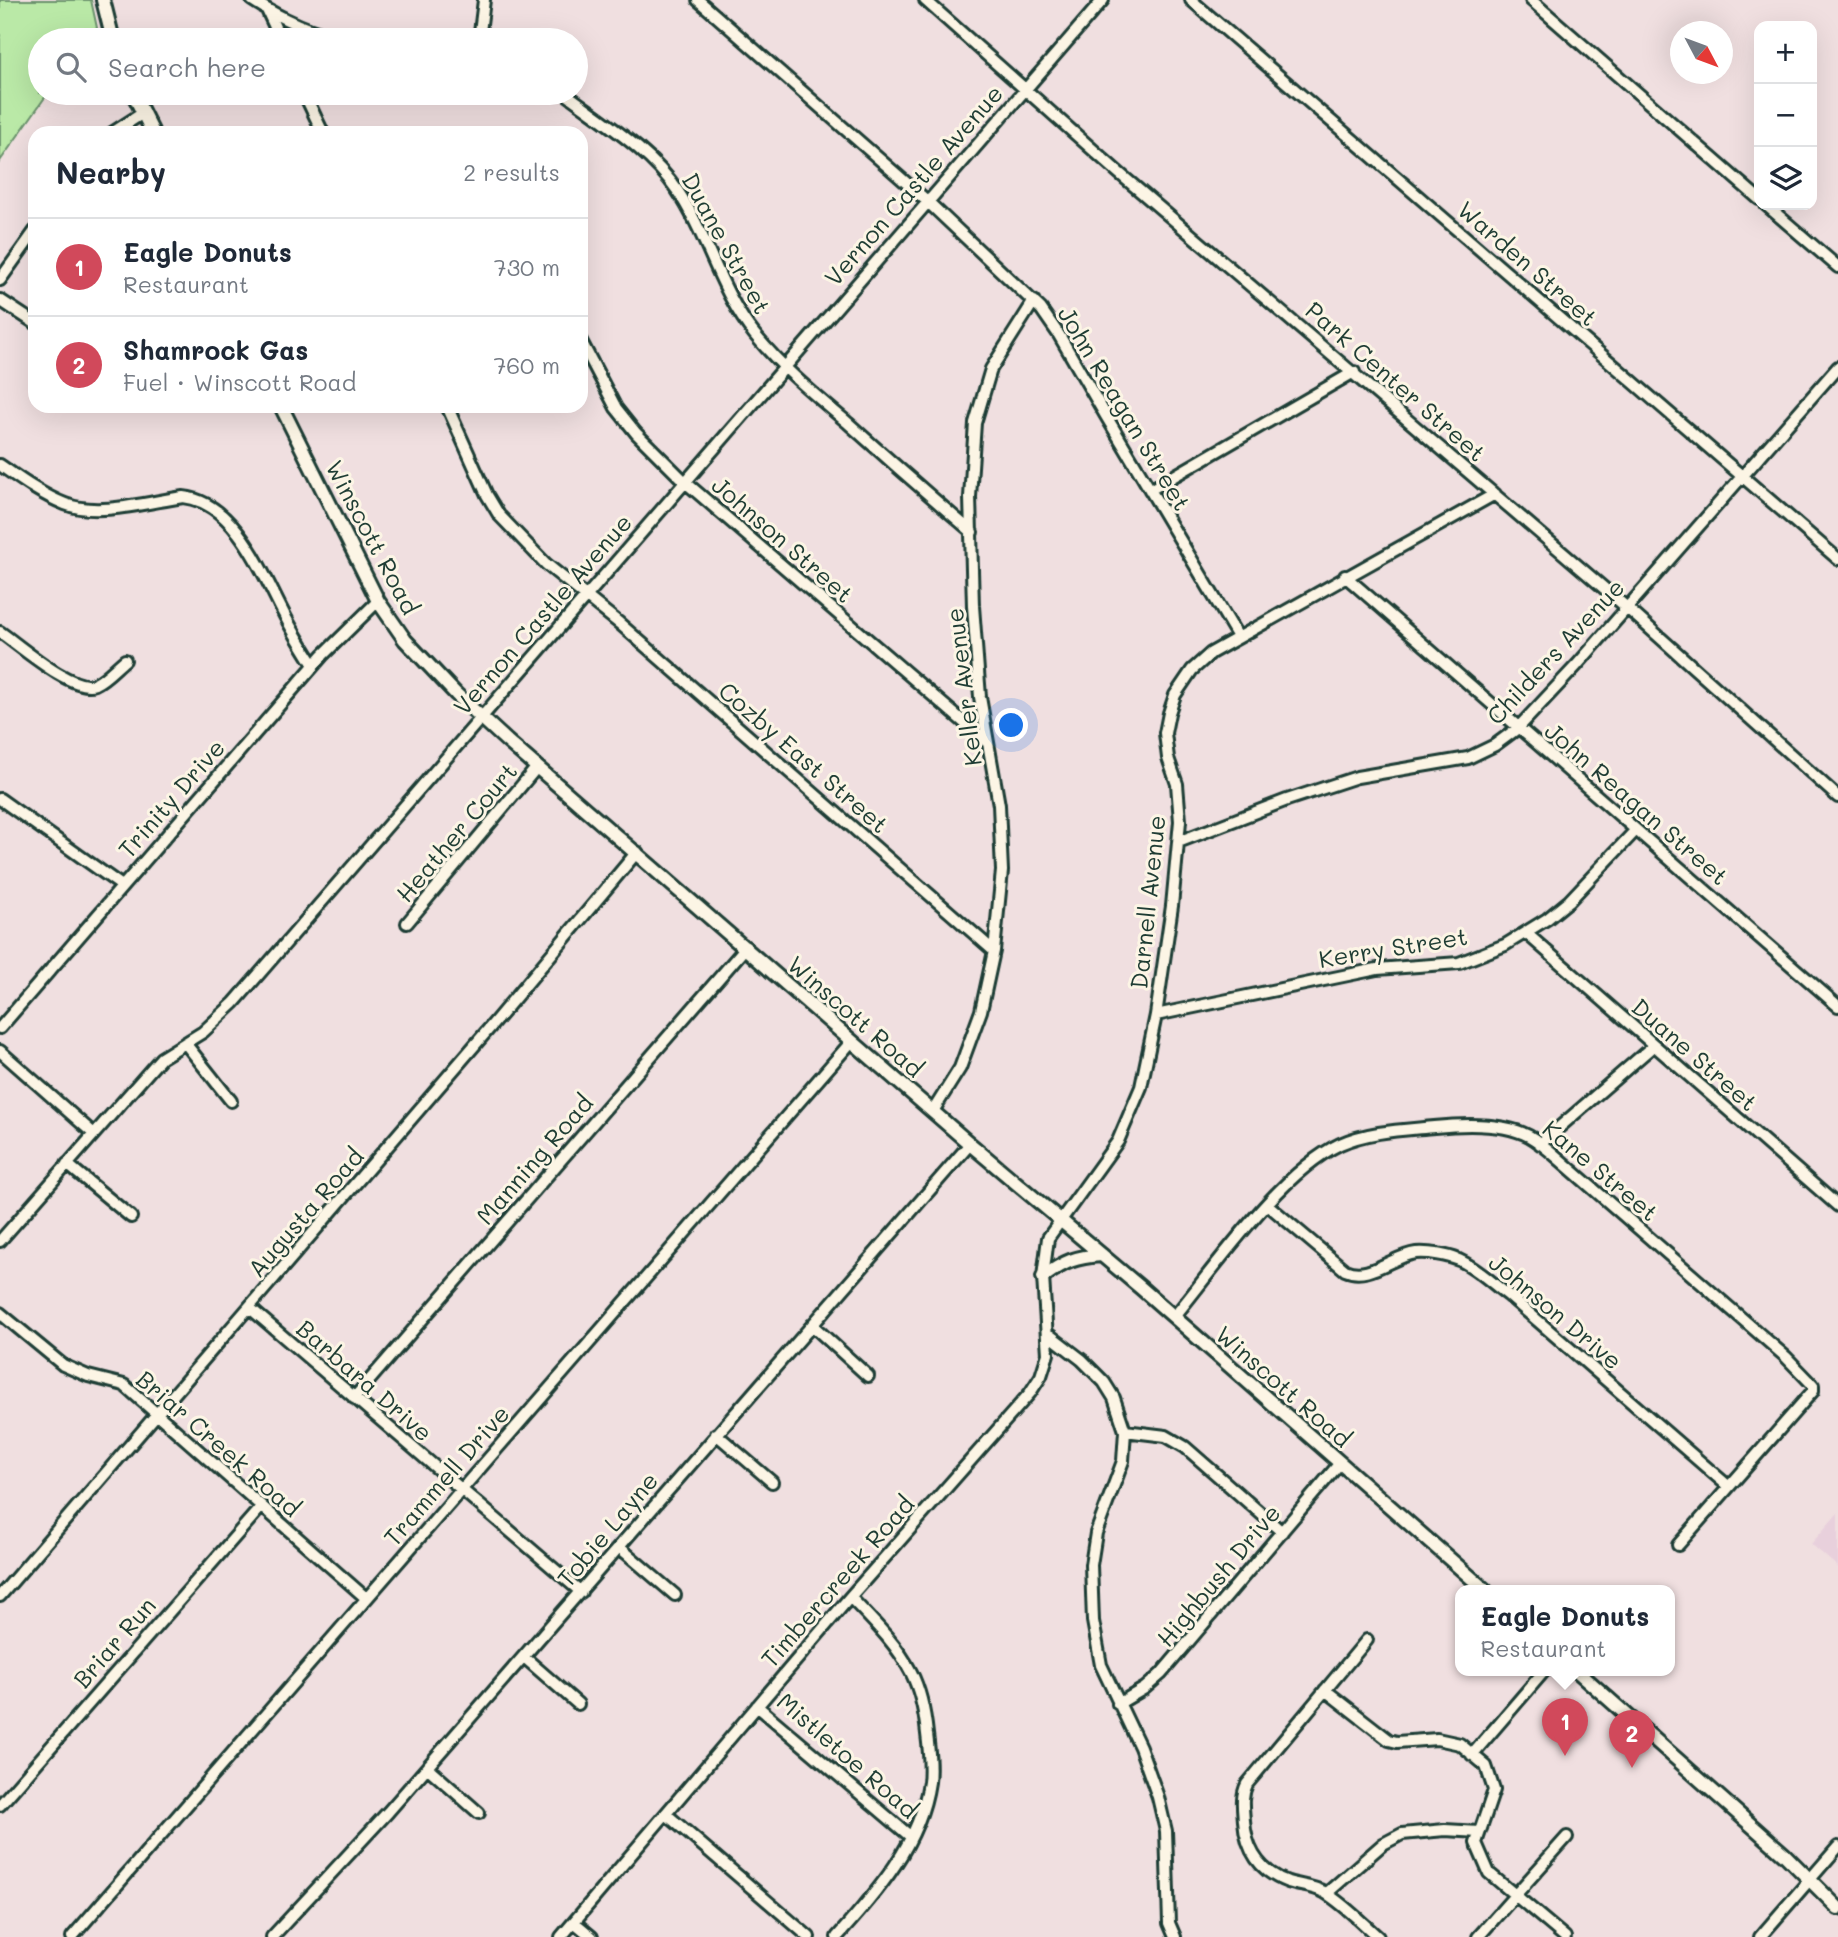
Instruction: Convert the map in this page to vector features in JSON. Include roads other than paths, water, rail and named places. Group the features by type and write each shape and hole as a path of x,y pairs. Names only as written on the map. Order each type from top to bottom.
{"main road":[{"path":"103,0 110,28"},
{"path":"139,105 150,126"},
{"name":"Winscott Road","path":"284,413 378,601 405,640 481,717 1479,1585"},
{"path":"1043,1277 1062,1263 1078,1256 1102,1255"},
{"path":"1583,1676 1779,1850 1838,1908"}],"street":[{"path":"252,0 305,28"},
{"path":"481,28 485,0"},
{"name":"John Reagan Street","path":"698,0 927,201 1034,302 1059,335 1238,637"},
{"name":"Park Center Street","path":"925,0 1130,182 1626,607 1838,797"},
{"name":"Vernon Castle Avenue","path":"0,1241 161,1058 203,1032 234,1003 1103,0"},
{"name":"Warden Street","path":"1191,0 1838,559"},
{"path":"1531,0 1754,195"},
{"path":"267,10 275,28"},
{"path":"310,105 320,126"},
{"name":"Duane Street","path":"581,105 639,150 676,189 694,219 730,297 755,334 784,366 972,532"},
{"path":"123,126 143,113"},
{"path":"1772,210 1838,267"},
{"path":"0,280 28,241"},
{"path":"0,300 28,318"},
{"name":"Keller Avenue","path":"933,1111 960,1068 981,1011 994,951 1002,871 999,805 977,658 971,452 979,405 995,362 1034,302"},
{"name":"Johnson Street","path":"588,354 616,408 636,433 684,481 988,743"},
{"name":"Childers Avenue","path":"1178,842 1287,800 1357,777 1468,758 1495,745 1518,728 1577,665 1838,367"},
{"path":"1150,490 1354,372"},
{"name":"Cozby East Street","path":"450,413 487,495 499,515 546,564 994,951"},
{"path":"0,465 44,494 65,505 79,508 94,510 183,497 192,498 210,507 229,521 251,550 295,635 314,665"},
{"name":"Darnell Avenue","path":"1060,1219 1118,1141 1141,1087 1156,1014 1172,906 1180,821 1177,784 1168,758 1165,733 1168,713 1175,695 1192,670 1211,653 1495,494"},
{"name":"John Reagan Street","path":"1345,576 1838,1006"},
{"name":"Trinity Drive","path":"0,1028 314,665 378,601"},
{"path":"0,632 68,680 85,686 98,683 125,660"},
{"name":"Heather Court","path":"407,923 537,767"},
{"path":"0,799 122,886"},
{"name":"Kerry Street","path":"1156,1014 1377,969 1460,963 1505,945 1569,901 1635,831"},
{"name":"Augusta Road","path":"0,1596 494,1024 637,852"},
{"name":"Duane Street","path":"1526,933 1838,1206"},
{"name":"Manning Road","path":"354,1398 746,947"},
{"name":"Trammell Drive","path":"72,1937 852,1041"},
{"path":"185,1043 230,1101"},
{"path":"1540,1143 1653,1046"},
{"path":"0,1051 94,1133"},
{"name":"Kane Street","path":"1174,1317 1291,1180 1339,1144 1391,1131 1447,1125 1477,1125 1514,1130 1540,1143 1786,1357 1813,1385 1813,1391 1728,1486"},
{"name":"Tobie Layne","path":"272,1937 524,1657 971,1144"},
{"path":"67,1164 131,1217"},
{"name":"Johnson Drive","path":"1268,1205 1345,1270 1354,1274 1363,1274 1394,1259 1417,1253 1440,1255 1470,1266 1728,1486"},
{"name":"Timbercreek Road","path":"561,1937 850,1597 1030,1393 1041,1376 1048,1354 1043,1277 1048,1238 1060,1219"},
{"name":"Barbara Drive","path":"250,1308 581,1592"},
{"name":"Briar Creek Road","path":"0,1313 63,1365 88,1376 124,1385 366,1598"},
{"path":"812,1325 868,1376"},
{"path":"1047,1333 1082,1360 1104,1382 1118,1405 1125,1431 1123,1461 1096,1533 1091,1565 1093,1621 1101,1665 1140,1747 1167,1831 1168,1913 1175,1937"},
{"path":"1125,1431 1166,1436 1185,1447 1282,1532"},
{"path":"716,1434 772,1482"},
{"name":"Highbush Drive","path":"1118,1704 1145,1688 1161,1674 1340,1463"},
{"path":"1678,1545 1728,1486"},
{"name":"Briar Run","path":"0,1805 261,1507"},
{"path":"619,1547 675,1595"},
{"path":"837,1937 890,1874 911,1837 923,1808 930,1762 918,1690 901,1657 850,1597"},
{"path":"1367,1640 1247,1784 1242,1801 1244,1829 1254,1857 1280,1878 1314,1887 1327,1894 1378,1937"},
{"path":"524,1657 578,1704"},
{"path":"1472,1755 1540,1676"},
{"path":"1325,1690 1389,1740 1397,1742 1437,1739 1460,1744 1486,1766 1494,1790 1476,1843 1489,1873 1566,1937"},
{"name":"Mistletoe Road","path":"757,1706 911,1837"},
{"path":"427,1767 479,1814"},
{"path":"666,1814 809,1937"},
{"path":"1327,1894 1382,1844 1402,1834 1445,1830 1479,1832"},
{"path":"1478,1937 1567,1837"},
{"path":"1760,1937 1838,1847"},
{"path":"574,1922 592,1937"}],"place":[{"name":"Eagle Donuts","path":"1565,1756"},
{"name":"Shamrock Gas","path":"1632,1768"}]}
